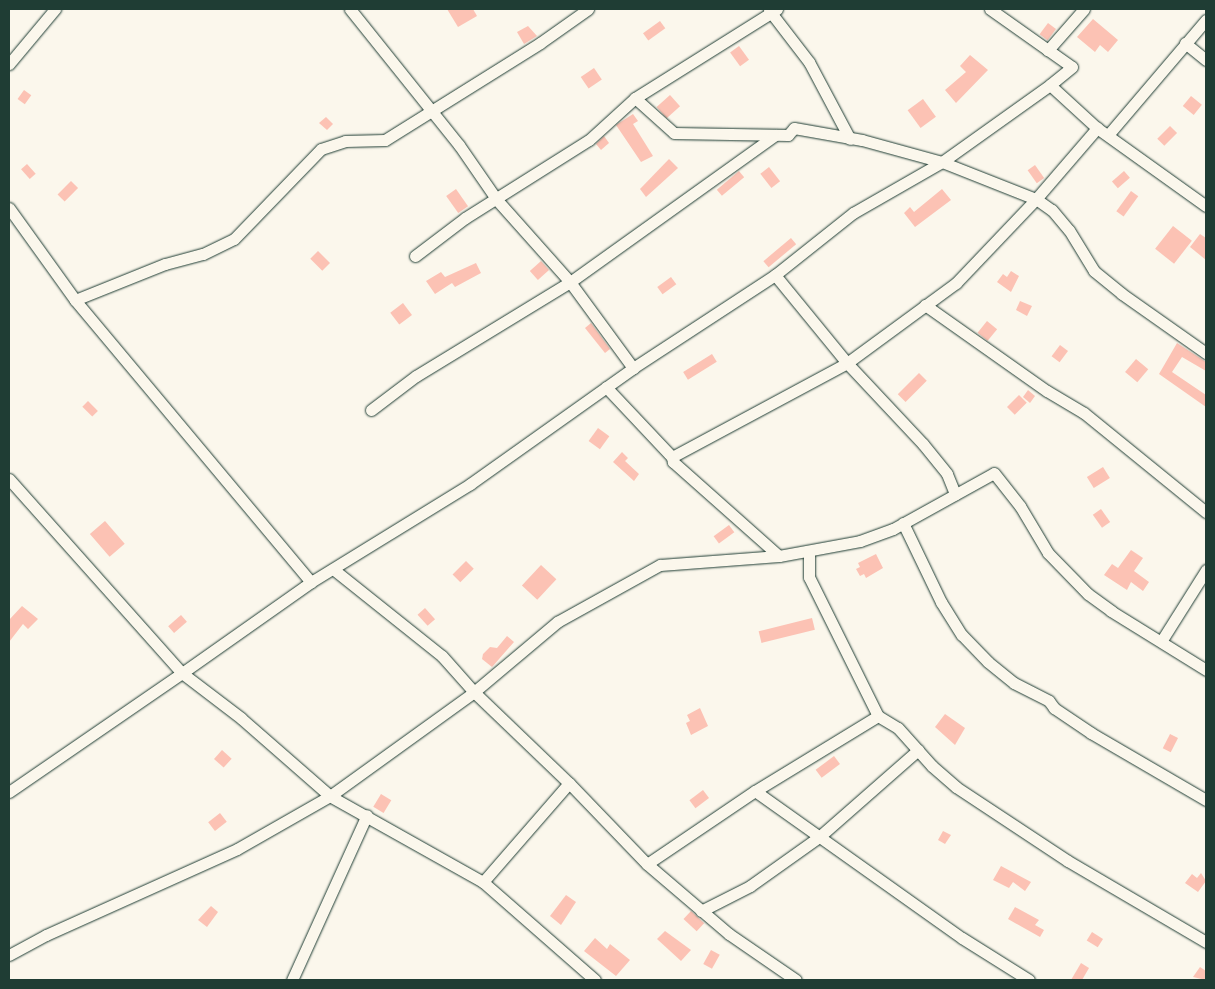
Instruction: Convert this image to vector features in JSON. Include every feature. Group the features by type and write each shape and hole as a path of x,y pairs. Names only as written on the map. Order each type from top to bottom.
{"street":[{"path":"9,64 55,9"},
{"path":"350,9 430,110 497,200 570,282 633,368"},
{"path":"75,300 165,264 203,254 234,239 321,150 345,140 384,140 540,43 588,9"},
{"path":"9,792 311,582 470,484 633,368 775,275 853,213 942,162 1050,85 1072,67 990,9"},
{"path":"1048,50 1084,9"},
{"path":"415,256 465,218 497,200 590,140 635,98 773,10 809,62 850,140"},
{"path":"1108,135 1185,42 1206,20"},
{"path":"1185,42 1206,60"},
{"path":"1050,85 1098,128 1206,206"},
{"path":"635,98 650,115 674,133 788,135 794,128 942,162 1036,199 1061,219 1094,271 1122,294 1206,352"},
{"path":"672,457 847,363 956,283 1036,199 1098,128"},
{"path":"371,410 416,376 570,282 776,135"},
{"path":"9,208 75,300 311,582"},
{"path":"775,275 847,363 923,444 947,474 955,494"},
{"path":"925,305 1047,391 1084,412 1206,512"},
{"path":"606,387 672,457 673,462 778,556"},
{"path":"9,955 46,935 237,849 330,796 474,692 557,622 660,565 778,556 860,542 903,523 994,473 1020,506 1048,552 1068,574 1111,611 1162,640 1206,670"},
{"path":"9,480 182,673 241,718 330,796 367,815 483,882 596,980"},
{"path":"903,523 941,602 962,635 988,662 1014,683 1049,701 1054,708 1091,733 1206,800"},
{"path":"808,552 809,577 878,716 898,728 956,787 1061,856 1206,942"},
{"path":"333,568 442,656 474,692 569,783 647,864 701,911 796,980"},
{"path":"1162,640 1206,570"},
{"path":"647,864 755,791 878,716"},
{"path":"701,911 750,886 819,837 918,750"},
{"path":"483,882 569,783"},
{"path":"755,791 962,938 1029,980"},
{"path":"292,980 367,815"}],"building":[{"path":"447,9 473,9 477,16 458,27"},
{"path":"1093,19 1118,40 1108,52 1100,45 1095,52 1077,37"},
{"path":"660,21 665,28 648,41 643,33"},
{"path":"1048,23 1056,29 1048,40 1040,34"},
{"path":"528,26 537,36 524,44 517,32"},
{"path":"739,46 749,60 740,66 730,52"},
{"path":"970,55 988,70 956,103 945,90 966,72 960,66"},
{"path":"594,68 602,80 589,89 581,77"},
{"path":"24,90 31,95 25,104 18,99"},
{"path":"670,95 680,106 667,118 657,107"},
{"path":"1191,96 1202,105 1194,115 1183,106"},
{"path":"923,99 936,117 921,128 908,110"},
{"path":"633,114 638,121 633,124 653,156 641,162 616,125"},
{"path":"326,117 333,124 327,130 319,123"},
{"path":"1170,126 1177,133 1164,146 1157,139"},
{"path":"604,136 609,143 601,150 596,144"},
{"path":"669,159 678,168 646,197 640,189"},
{"path":"27,164 36,174 30,179 21,169"},
{"path":"1035,165 1044,178 1037,183 1028,170"},
{"path":"769,167 780,181 771,188 760,174"},
{"path":"739,171 744,177 722,196 717,190"},
{"path":"1124,171 1130,178 1118,188 1112,181"},
{"path":"71,181 78,188 65,202 58,194"},
{"path":"456,189 468,206 458,213 446,196"},
{"path":"942,189 951,200 915,227 904,213 910,207 914,212"},
{"path":"1131,191 1138,196 1124,217 1116,211"},
{"path":"1173,226 1192,241 1174,264 1155,249"},
{"path":"1200,234 1206,238 1206,260 1190,247"},
{"path":"791,238 796,244 769,267 763,261"},
{"path":"318,251 330,263 322,271 310,259"},
{"path":"541,261 549,270 538,280 530,271"},
{"path":"476,263 481,273 455,287 452,283 435,294 426,281 441,272 445,277"},
{"path":"1011,271 1019,276 1011,292 997,282 1003,274 1007,277"},
{"path":"671,277 676,284 663,294 657,287"},
{"path":"1020,301 1032,306 1027,316 1016,310"},
{"path":"403,303 412,315 399,325 390,313"},
{"path":"987,321 997,329 988,341 978,333"},
{"path":"591,323 610,349 605,353 585,328"},
{"path":"1177,343 1206,362 1206,371 1182,357 1172,372 1206,395 1206,407 1159,374"},
{"path":"1060,345 1068,351 1060,362 1052,356"},
{"path":"712,354 717,362 688,380 683,372"},
{"path":"1136,359 1148,369 1137,382 1125,372"},
{"path":"919,373 927,381 906,402 898,394"},
{"path":"1028,390 1035,396 1030,403 1023,397"},
{"path":"1019,395 1027,403 1015,415 1007,407"},
{"path":"88,401 98,411 92,417 82,407"},
{"path":"598,428 609,436 600,449 589,441"},
{"path":"622,452 628,458 625,461 639,474 634,481 613,462"},
{"path":"1103,467 1110,478 1094,488 1087,477"},
{"path":"1101,509 1110,522 1102,528 1093,515"},
{"path":"105,521 125,544 110,557 90,534"},
{"path":"729,525 734,532 719,543 714,536"},
{"path":"1131,550 1143,558 1134,571 1149,582 1143,591 1131,582 1127,590 1104,575 1112,564 1118,568"},
{"path":"876,554 883,568 866,578 864,574 860,576 856,569 860,567 858,563"},
{"path":"466,561 474,569 460,582 453,574"},
{"path":"541,565 556,579 537,600 522,585"},
{"path":"22,606 38,619 28,629 23,624 9,642 9,620"},
{"path":"425,608 435,619 428,626 418,615"},
{"path":"181,615 187,622 174,633 168,626"},
{"path":"812,618 815,630 762,643 759,631"},
{"path":"507,636 514,642 492,667 482,659 483,654 490,647 497,648"},
{"path":"700,708 708,726 691,735 686,723 690,721 687,715"},
{"path":"945,714 965,728 955,745 935,727"},
{"path":"1170,734 1178,738 1171,752 1163,748"},
{"path":"222,750 232,759 224,768 214,759"},
{"path":"834,756 840,764 822,778 816,770"},
{"path":"703,790 709,798 695,808 689,800"},
{"path":"381,794 391,800 384,813 373,807"},
{"path":"220,813 227,822 215,831 208,822"},
{"path":"943,831 951,835 945,844 938,840"},
{"path":"1001,866 1031,882 1025,891 1013,882 1009,888 993,880"},
{"path":"1201,873 1206,881 1198,892 1185,883 1192,874 1197,878"},
{"path":"566,895 576,902 561,925 550,916"},
{"path":"211,906 218,912 207,927 198,920"},
{"path":"1015,907 1039,920 1035,925 1044,930 1040,937 1008,919"},
{"path":"691,911 704,923 697,931 683,919"},
{"path":"665,931 691,950 681,961 657,939"},
{"path":"1092,932 1103,939 1098,947 1087,940"},
{"path":"595,938 607,949 610,944 630,960 616,976 584,951"},
{"path":"711,950 720,955 712,969 703,964"},
{"path":"1081,963 1089,968 1082,980 1071,980"},
{"path":"1200,967 1206,971 1206,980 1193,977"}]}
